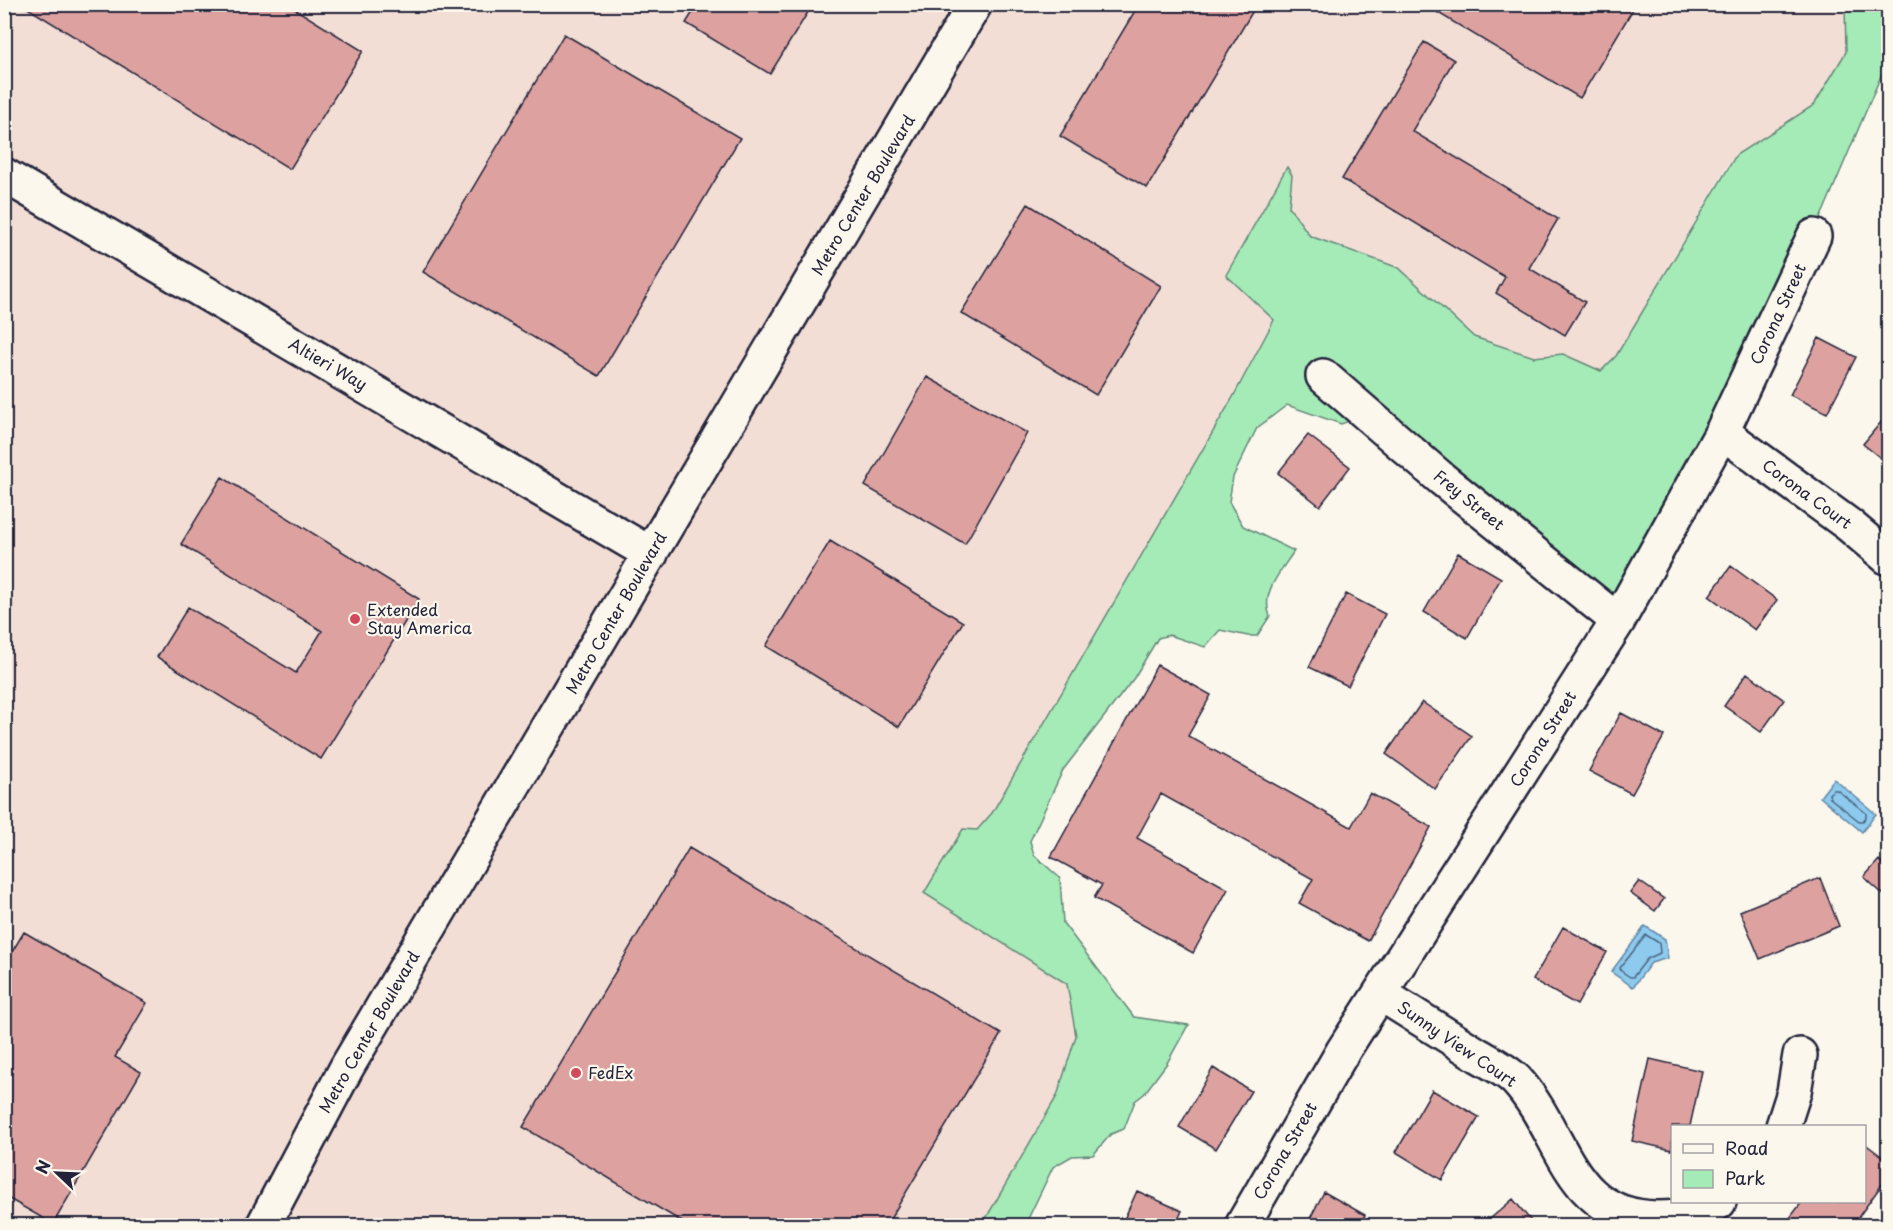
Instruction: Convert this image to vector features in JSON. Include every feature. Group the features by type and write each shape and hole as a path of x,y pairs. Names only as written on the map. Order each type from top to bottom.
{"street":[{"name":"Metro Center Boulevard","path":"262,1226 347,1067 975,4"},
{"name":"Altieri Way","path":"4,175 651,554"},
{"name":"Corona Street","path":"1242,1226 1343,1051 1618,621 1722,432 1814,236"},
{"name":"Frey Street","path":"1323,376 1442,479 1618,621"},
{"name":"Corona Court","path":"1722,432 1850,525 1888,558"},
{"name":"Sunny View Court","path":"1381,994 1515,1078 1537,1106 1574,1176 1606,1206 1640,1218 1676,1218 1717,1203"},
{"path":"1783,1125 1794,1092 1800,1055"}],"shaded area":[{"path":"5,5 1845,5 1846,52 1814,105 1736,155 1728,165 1616,356 1605,367 1560,451 1274,319 1232,399 992,813 977,830 1078,982 1070,997 1076,1036 1057,1096 982,1225 5,1226"}],"green space":[{"path":"1845,5 1888,5 1888,59 1824,210 1617,615 1363,416 1341,424 1287,405 1257,428 1233,477 1229,502 1243,526 1294,551 1270,590 1268,607 1270,616 1257,636 1220,630 1205,647 1169,635 1158,638 1134,678 1063,770 1030,841 1034,855 1060,878 1063,923 1134,1017 1189,1025 1167,1063 1144,1094 1135,1101 1124,1129 1111,1134 1093,1155 1072,1156 1053,1167 1025,1225 982,1225 1057,1096 1076,1036 1067,984 924,893 963,829 977,830 992,813 1232,399 1274,320 1226,275 1287,167 1292,175 1289,207 1310,236 1399,268 1474,337 1534,357 1563,354 1601,371 1616,356 1736,155 1814,105 1846,52"}],"water":[{"path":"1834,779 1876,814 1862,832 1820,797"},
{"path":"1645,926 1665,939 1668,958 1651,963 1633,987 1611,972"}],"building":[{"path":"21,4 287,4 363,51 290,169"},
{"path":"698,4 813,4 770,74 686,23"},
{"path":"1139,4 1257,4 1147,188 1060,136"},
{"path":"1439,4 1636,4 1580,98 1435,11"},
{"path":"564,34 740,138 599,376 423,272"},
{"path":"1424,42 1454,60 1412,131 1558,219 1529,268 1585,302 1565,335 1496,293 1505,277 1342,179"},
{"path":"1028,204 1161,286 1096,395 961,313"},
{"path":"1819,338 1856,357 1827,413 1790,395"},
{"path":"927,377 1027,433 965,544 865,486"},
{"path":"1886,416 1888,418 1888,464 1863,444"},
{"path":"1308,435 1350,467 1320,506 1278,473"},
{"name":"Extended Stay America","path":"222,477 419,599 321,759 157,657 188,607 296,673 322,631 181,544"},
{"path":"830,541 963,622 899,727 766,646"},
{"path":"1458,553 1501,578 1467,638 1424,612"},
{"path":"1731,566 1777,600 1755,630 1709,596"},
{"path":"1346,594 1385,614 1348,686 1309,667"},
{"path":"1157,665 1211,695 1188,736 1351,827 1370,793 1431,827 1368,941 1299,903 1313,879 1161,794 1137,838 1228,889 1193,953 1094,898 1102,885 1051,857"},
{"path":"1747,673 1784,700 1761,732 1724,706"},
{"path":"1422,702 1472,736 1435,789 1386,754"},
{"path":"1621,713 1664,736 1632,794 1589,771"},
{"path":"689,848 1001,1034 886,1226 689,1226 523,1127"},
{"path":"1879,860 1888,869 1888,892 1885,896 1864,877"},
{"path":"1820,878 1839,926 1760,959 1740,911"},
{"path":"1639,881 1664,899 1655,911 1630,893"},
{"path":"1563,927 1607,952 1577,1005 1533,980"},
{"path":"24,932 147,1003 115,1057 141,1072 53,1224 4,1196 4,965"},
{"path":"1650,1059 1702,1071 1690,1125 1671,1125 1671,1150 1632,1141"},
{"path":"1213,1068 1251,1091 1216,1149 1179,1127"},
{"path":"1432,1090 1479,1117 1442,1180 1396,1152"},
{"path":"1866,1144 1888,1161 1888,1176 1852,1226 1798,1226 1789,1219 1801,1203 1866,1203"},
{"path":"1137,1191 1182,1211 1175,1226 1121,1226"},
{"path":"1324,1192 1365,1215 1359,1226 1306,1226"},
{"path":"1513,1199 1535,1226 1482,1226"}],"place":[{"name":"Extended Stay America","path":"355,619"},
{"name":"FedEx","path":"576,1073"}]}
